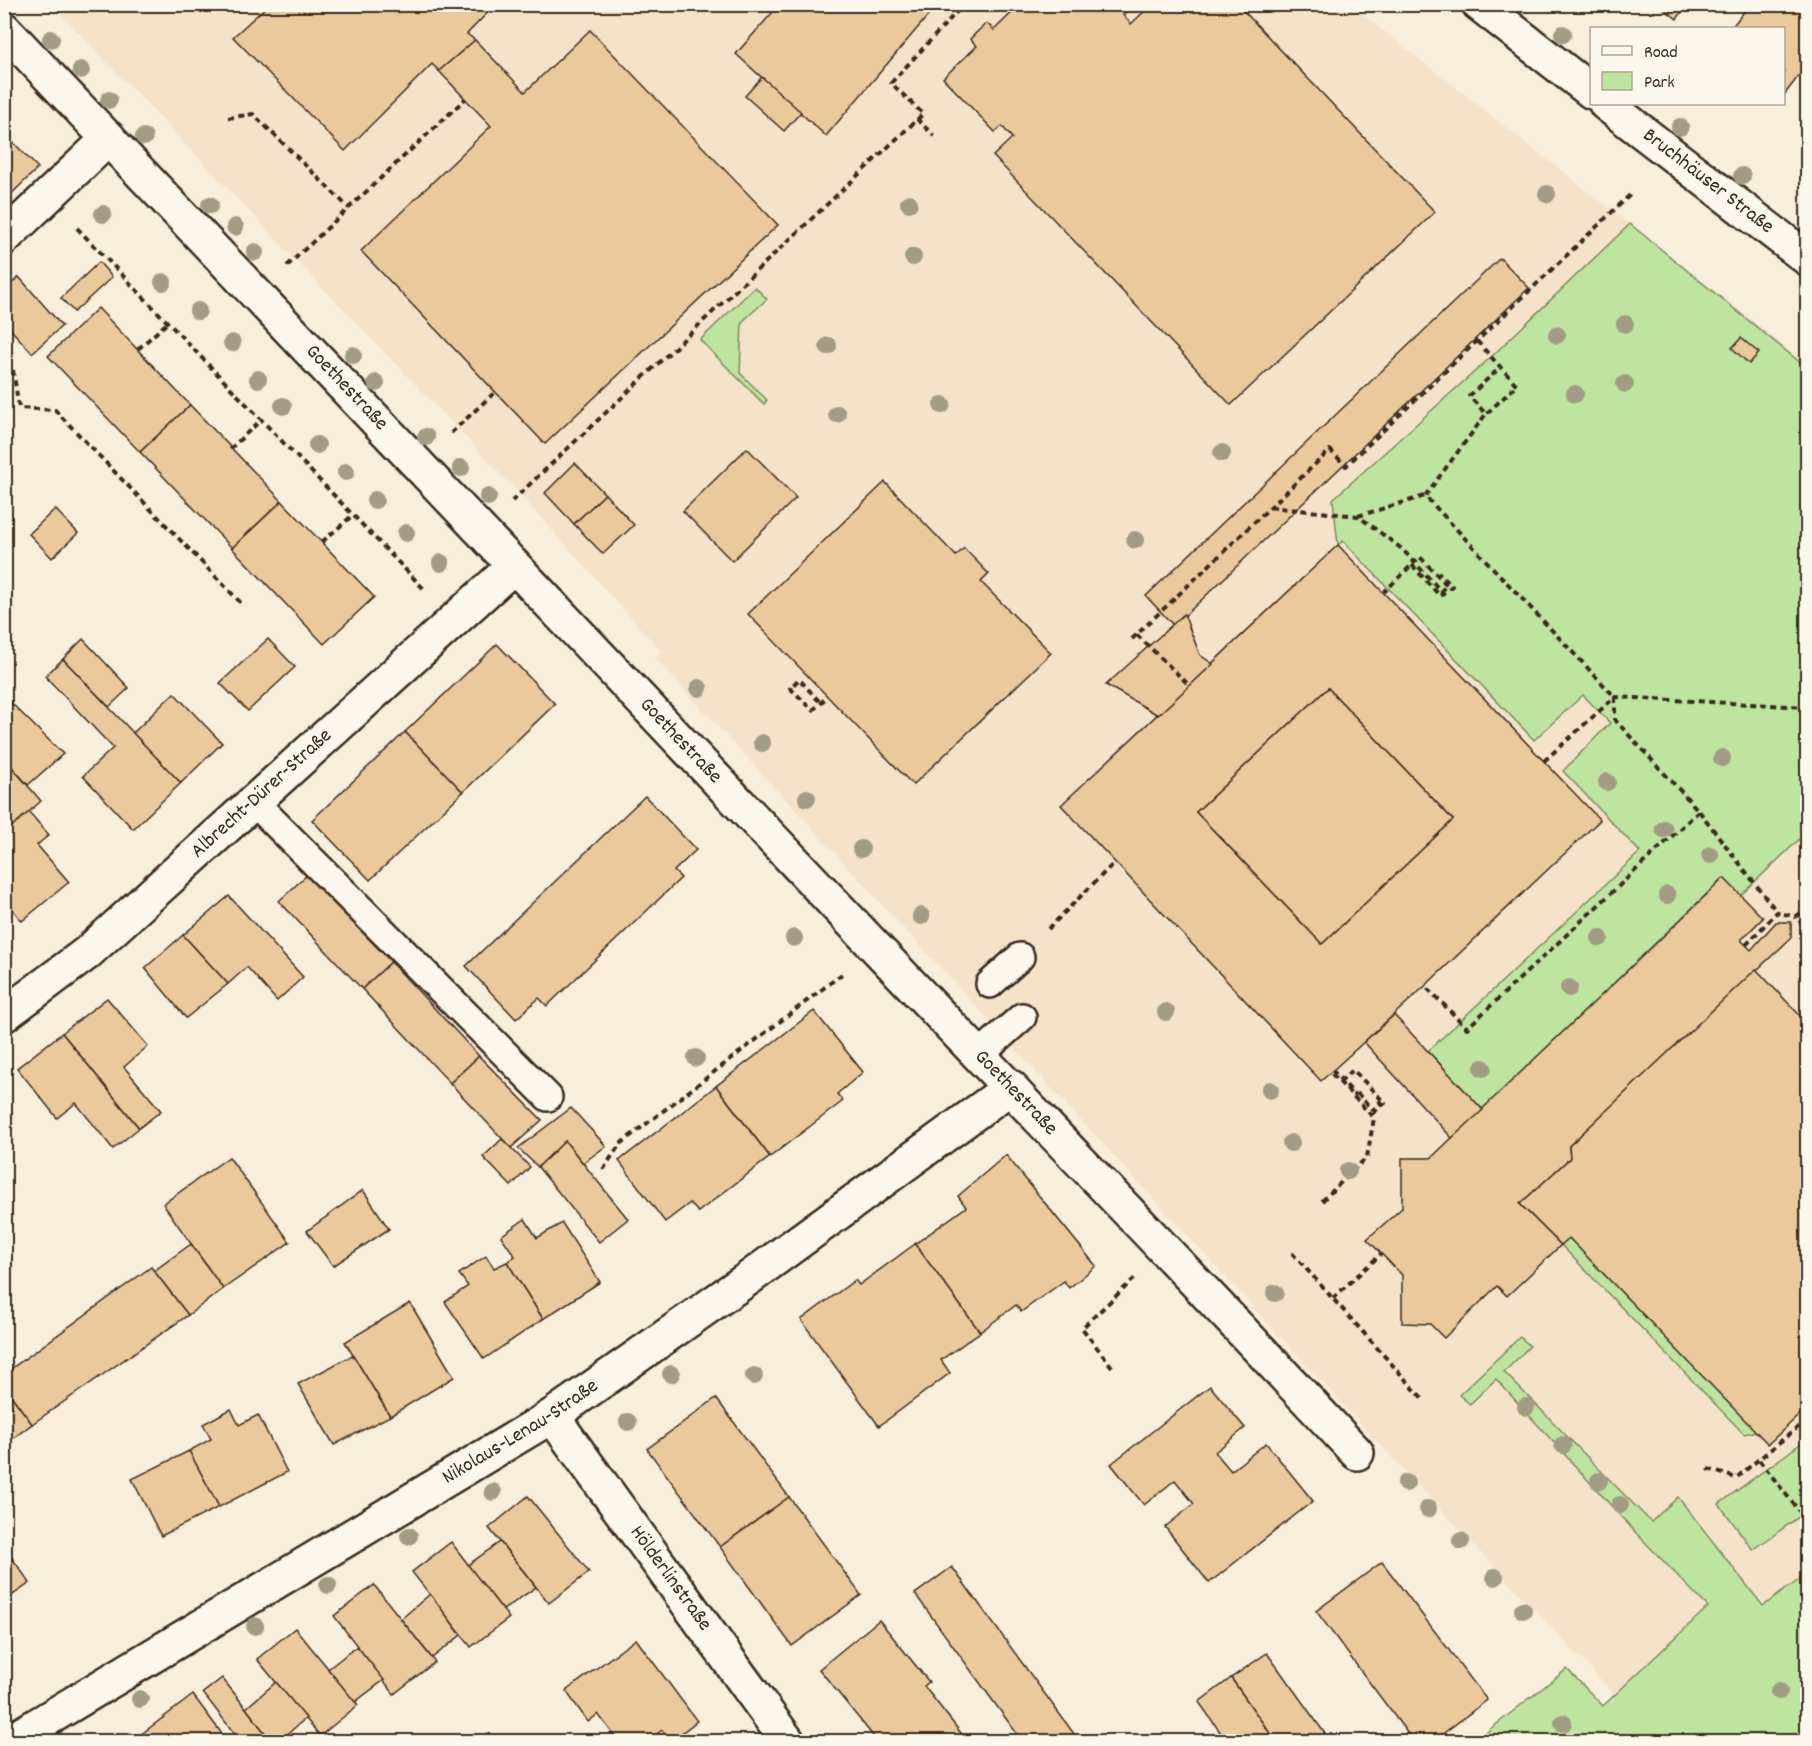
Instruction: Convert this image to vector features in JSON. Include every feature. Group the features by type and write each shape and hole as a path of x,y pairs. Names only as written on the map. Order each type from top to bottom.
{"street":[{"path":"1479,4 1590,90"},
{"name":"Goethestraße","path":"4,29 258,293 877,949 1358,1453"},
{"name":"Bruchhäuser Straße","path":"1607,105 1808,259"},
{"path":"4,238 109,138"},
{"name":"Albrecht-Dürer-Straße","path":"4,1015 87,953 514,566"},
{"name":"Nikolaus-Lenau-Straße","path":"9,1742 552,1416 749,1278 1011,1087"},
{"name":"Hölderlinstraße","path":"552,1416 788,1742"}],"lane":[{"path":"254,802 548,1097"},
{"path":"990,984 1020,957"},
{"path":"979,1055 1022,1017"}],"path":[{"path":"481,529 923,114 891,82 964,4"},
{"path":"258,293 465,99"},
{"path":"228,118 253,114 349,208"},
{"path":"917,119 934,136"},
{"path":"1132,639 1330,450 1346,466 1632,193"},
{"path":"47,197 454,620"},
{"path":"138,349 168,322"},
{"path":"1270,507 1359,516 1425,496 1486,414 1517,385 1477,341"},
{"path":"1486,414 1469,396 1501,367"},
{"path":"13,370 19,408 55,410 240,603"},
{"path":"451,433 495,392"},
{"path":"230,449 262,419"},
{"path":"1425,496 1615,697 1615,720 1699,811 1777,912 1796,917 1808,930"},
{"path":"322,542 353,515"},
{"path":"1359,516 1402,549 1414,565 1440,596 1452,586 1420,554 1384,592 1414,565 1420,557 1447,585 1441,591 1414,565"},
{"path":"1137,635 1189,685"},
{"path":"819,701 799,680 790,688 813,710 827,697"},
{"path":"1544,761 1615,697 1808,707"},
{"path":"1425,986 1467,1028 1699,811"},
{"path":"1020,957 1115,862"},
{"path":"1796,917 1808,906"},
{"path":"1746,945 1777,912"},
{"path":"603,1170 620,1144 877,949"},
{"path":"1322,1201 1367,1157 1374,1118 1341,1082 1332,1070 1342,1077 1350,1085 1373,1110 1381,1103 1353,1072 1348,1077 1341,1082"},
{"path":"1353,1070 1385,1104 1373,1113 1341,1082 1353,1070"},
{"path":"1112,1367 1082,1328 1166,1250"},
{"path":"1292,1253 1424,1399"},
{"path":"1333,1298 1381,1254"},
{"path":"1708,1469 1736,1478 1808,1419"},
{"path":"1759,1460 1808,1522"}],"shaded area":[{"path":"52,5 1351,5 1807,364 1807,1574 1629,1710 1393,1459 655,658 661,651 514,488"}],"green space":[{"path":"1630,224 1807,368 1807,832 1740,896 1723,878 1483,1110 1428,1051 1640,852 1563,771 1610,723 1583,695 1534,740 1343,541 1338,545 1333,499 1491,357"},
{"path":"755,287 767,299 742,322 740,373 767,400 764,404 700,340"},
{"path":"1569,1238 1756,1431 1744,1434 1561,1245"},
{"path":"1520,1337 1530,1346 1504,1372 1651,1522 1678,1497 1763,1606 1807,1574 1807,1741 1475,1741 1567,1669 1603,1706 1708,1607 1637,1534 1496,1379 1470,1404 1459,1395"},
{"path":"1807,1439 1807,1511 1753,1550 1719,1504"}],"building":[{"path":"269,4 496,4 467,34 475,40 439,71 432,64 345,151 233,37"},
{"path":"780,4 938,4 826,136 736,54"},
{"path":"1021,4 1123,4 1128,10 1123,15 1131,24 1152,4 1237,4 1435,212 1231,405 993,156 1012,138 1002,126 995,132 943,78 977,46 970,39 978,31 987,23 994,30"},
{"path":"1658,4 1688,4 1677,19"},
{"path":"1750,4 1795,4 1808,14 1808,64 1785,94 1785,27 1732,27"},
{"path":"590,30 778,225 545,444 361,251 491,126 439,71 475,40 525,92"},
{"path":"762,77 801,112 784,131 745,96"},
{"path":"11,140 38,168 4,201 4,146"},
{"path":"1500,258 1529,288 1174,626 1146,596"},
{"path":"99,262 112,277 74,312 61,298"},
{"path":"19,277 62,326 32,353 4,322 4,290"},
{"path":"98,308 190,405 140,452 48,356"},
{"path":"1741,338 1759,353 1749,364 1732,348"},
{"path":"190,405 282,501 232,548 140,452"},
{"path":"747,448 796,498 732,561 683,511"},
{"path":"575,463 605,494 574,524 545,493"},
{"path":"885,482 956,556 964,548 989,574 981,582 1051,653 913,785 748,614"},
{"path":"605,494 634,525 603,554 574,524"},
{"path":"282,501 374,597 324,644 232,548"},
{"path":"55,509 78,533 52,558 29,534"},
{"path":"1338,545 1600,820 1422,989 1321,1081 1061,805","holes":["1328,688 1453,820 1322,944 1196,812"]},
{"path":"1184,614 1200,655 1213,664 1158,715 1106,685"},
{"path":"83,639 129,688 109,707 63,659"},
{"path":"268,639 295,667 248,711 220,683"},
{"path":"497,644 555,704 463,792 405,732"},
{"path":"63,659 181,783 133,829 83,776 113,748 45,676"},
{"path":"1328,688 1453,820 1322,944 1196,812"},
{"path":"174,693 222,743 181,783 133,733"},
{"path":"4,696 63,754 28,785 4,758"},
{"path":"405,732 463,792 370,880 312,820"},
{"path":"4,758 41,801 10,829 4,822"},
{"path":"645,796 696,850 674,871 681,878 547,1006 539,998 516,1019 466,966"},
{"path":"29,812 49,835 37,845 69,882 22,921 4,900 4,833"},
{"path":"308,874 391,962 362,989 279,901"},
{"path":"1724,878 1763,918 1741,940 1751,950 1776,922 1791,922 1791,938 1569,1146 1570,1158 1520,1204 1561,1245 1507,1296 1497,1286 1444,1338 1430,1324 1402,1323 1402,1275 1367,1239 1402,1208 1402,1158 1431,1158"},
{"path":"229,896 303,977 277,1001 247,967 228,984 183,935"},
{"path":"183,935 228,984 186,1018 145,968"},
{"path":"391,962 479,1056 450,1083 362,989"},
{"path":"1756,969 1808,1024 1808,1407 1768,1444 1569,1238 1561,1245 1520,1204 1570,1158 1569,1146"},
{"path":"107,998 148,1046 124,1067 161,1111 139,1128 62,1033"},
{"path":"814,1011 863,1072 837,1094 843,1101 770,1157 716,1086"},
{"path":"1394,1015 1483,1110 1452,1138 1364,1042"},
{"path":"62,1033 139,1128 113,1149 76,1103 57,1118 17,1068"},
{"path":"479,1056 542,1120 511,1148 450,1083"},
{"path":"716,1086 770,1157 698,1212 690,1203 665,1222 619,1161"},
{"path":"571,1108 606,1146 583,1163 565,1141 538,1167 518,1148"},
{"path":"502,1139 530,1167 511,1186 483,1157"},
{"path":"565,1141 628,1219 599,1242 538,1167"},
{"path":"1006,1155 1096,1266 1069,1288 1064,1281 1021,1312 1016,1305 980,1332 915,1244 966,1207 958,1196"},
{"path":"229,1157 290,1242 223,1289 163,1204"},
{"path":"363,1190 389,1229 333,1266 307,1231"},
{"path":"525,1219 537,1238 562,1223 600,1282 543,1319 507,1262 515,1256 501,1236"},
{"path":"191,1244 223,1289 188,1315 154,1271"},
{"path":"915,1244 980,1332 941,1360 950,1373 879,1426 801,1320 855,1280 859,1285"},
{"path":"486,1256 494,1268 507,1262 543,1319 484,1359 445,1302 468,1286 459,1274"},
{"path":"151,1267 188,1315 32,1424 4,1386 4,1374"},
{"path":"410,1303 454,1377 390,1416 345,1342"},
{"path":"353,1355 390,1416 334,1445 298,1384"},
{"path":"4,1386 32,1424 4,1445"},
{"path":"1210,1386 1245,1428 1215,1452 1231,1471 1266,1443 1313,1501 1209,1583 1165,1527 1194,1504 1175,1480 1144,1505 1111,1464"},
{"path":"716,1398 789,1497 720,1547 647,1449"},
{"path":"231,1409 239,1425 258,1415 287,1472 219,1507 189,1451 211,1439 203,1424"},
{"path":"189,1451 219,1507 161,1536 132,1479"},
{"path":"528,1496 589,1572 549,1603 489,1528"},
{"path":"789,1497 861,1595 792,1646 720,1547"},
{"path":"451,1542 509,1618 471,1647 412,1572"},
{"path":"500,1542 536,1587 503,1610 468,1565"},
{"path":"4,1547 30,1583 4,1601"},
{"path":"1382,1562 1487,1700 1432,1742 1414,1742 1316,1611"},
{"path":"952,1567 1080,1742 1023,1742 915,1594"},
{"path":"374,1585 435,1662 394,1694 334,1616"},
{"path":"430,1594 461,1635 432,1658 401,1619"},
{"path":"879,1620 929,1682 924,1686 968,1742 878,1742 819,1669"},
{"path":"295,1628 358,1705 320,1736 257,1659"},
{"path":"636,1639 697,1721 671,1741 662,1730 647,1742 619,1742 598,1714 588,1722 566,1691"},
{"path":"357,1646 384,1680 355,1702 328,1669"},
{"path":"1267,1653 1331,1742 1276,1742 1231,1678"},
{"path":"222,1678 272,1742 241,1742 203,1693"},
{"path":"1231,1678 1276,1742 1227,1742 1199,1702"},
{"path":"276,1682 306,1718 278,1742 272,1742 246,1708"},
{"path":"193,1695 228,1742 131,1742"}]}
